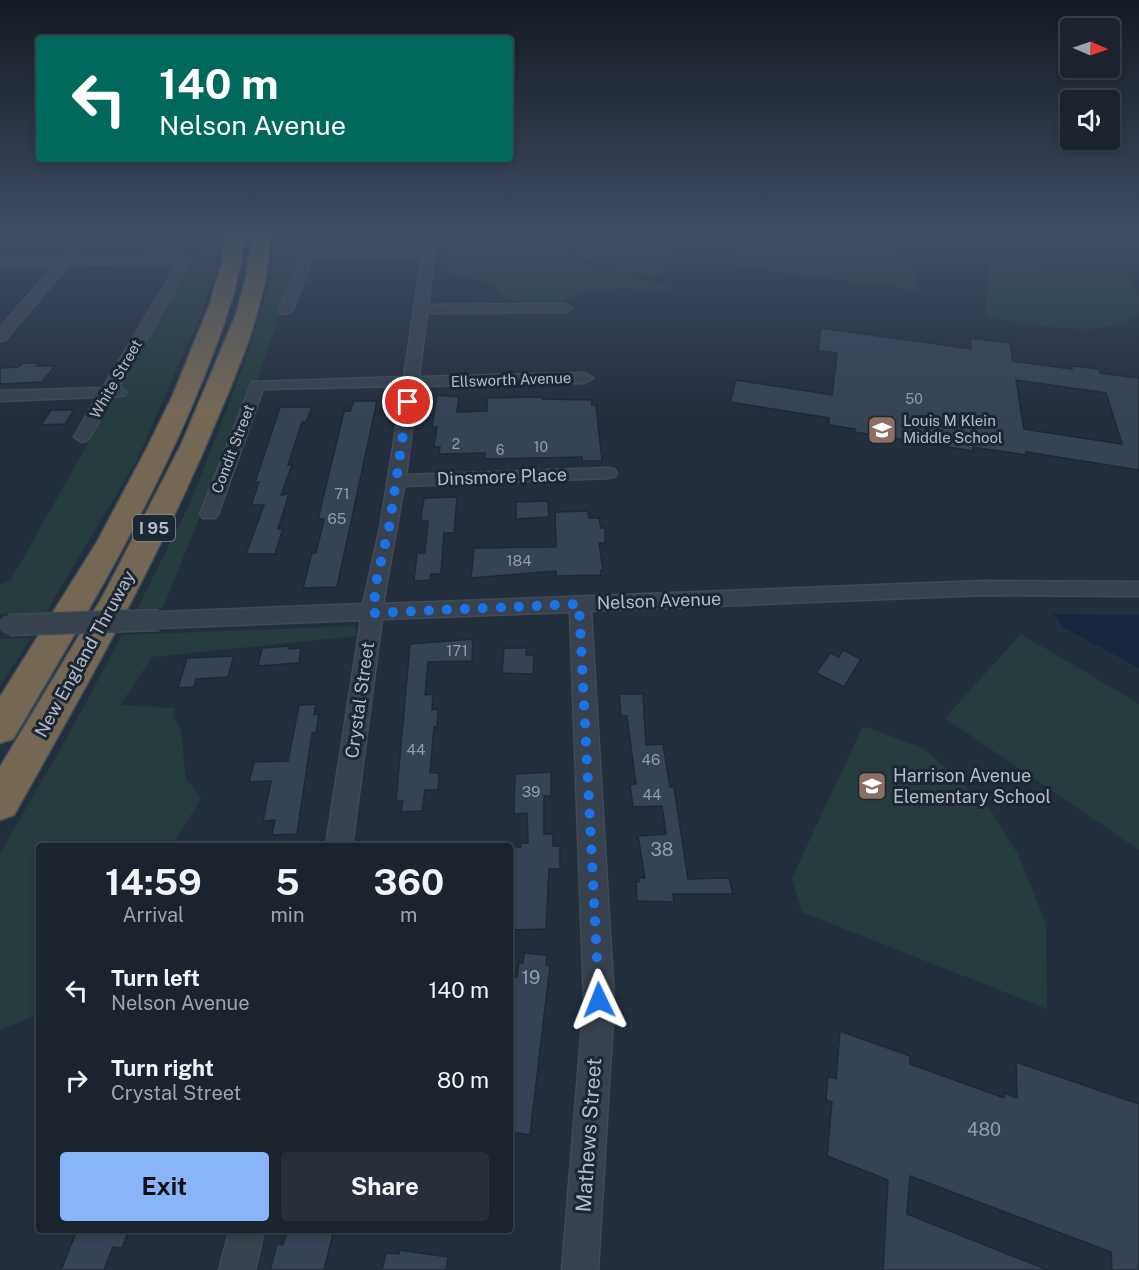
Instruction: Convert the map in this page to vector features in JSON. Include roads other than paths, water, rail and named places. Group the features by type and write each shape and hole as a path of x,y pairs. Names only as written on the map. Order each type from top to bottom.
{"highway":[{"name":"New England Thruway","path":"0,728 100,561 162,443 192,376 222,293"},
{"name":"New England Thruway","path":"0,802 122,590 194,445 228,362 251,293"}],"street":[{"path":"0,337 38,293"},
{"name":"White Street","path":"82,437 115,393 168,293"},
{"path":"286,310 292,293"},
{"name":"Crystal Street","path":"339,843 373,613 397,481 423,293"},
{"path":"421,309 565,308"},
{"name":"Ellsworth Avenue","path":"257,385 585,378"},
{"name":"Condit Street","path":"209,514 257,385"},
{"path":"0,396 115,393"},
{"name":"Dinsmore Place","path":"397,481 608,473"},
{"name":"Nelson Avenue","path":"5,626 984,588 1139,589"},
{"name":"Mathews Street","path":"579,604 599,1000 580,1270"},
{"path":"237,1270 246,1233"}],"water":[{"path":"1053,614 1139,615 1139,668 1064,628"}],"place":[{"name":"Louis M Klein Middle School","path":"882,430"},
{"name":"Harrison Avenue Elementary School","path":"872,786"}]}
